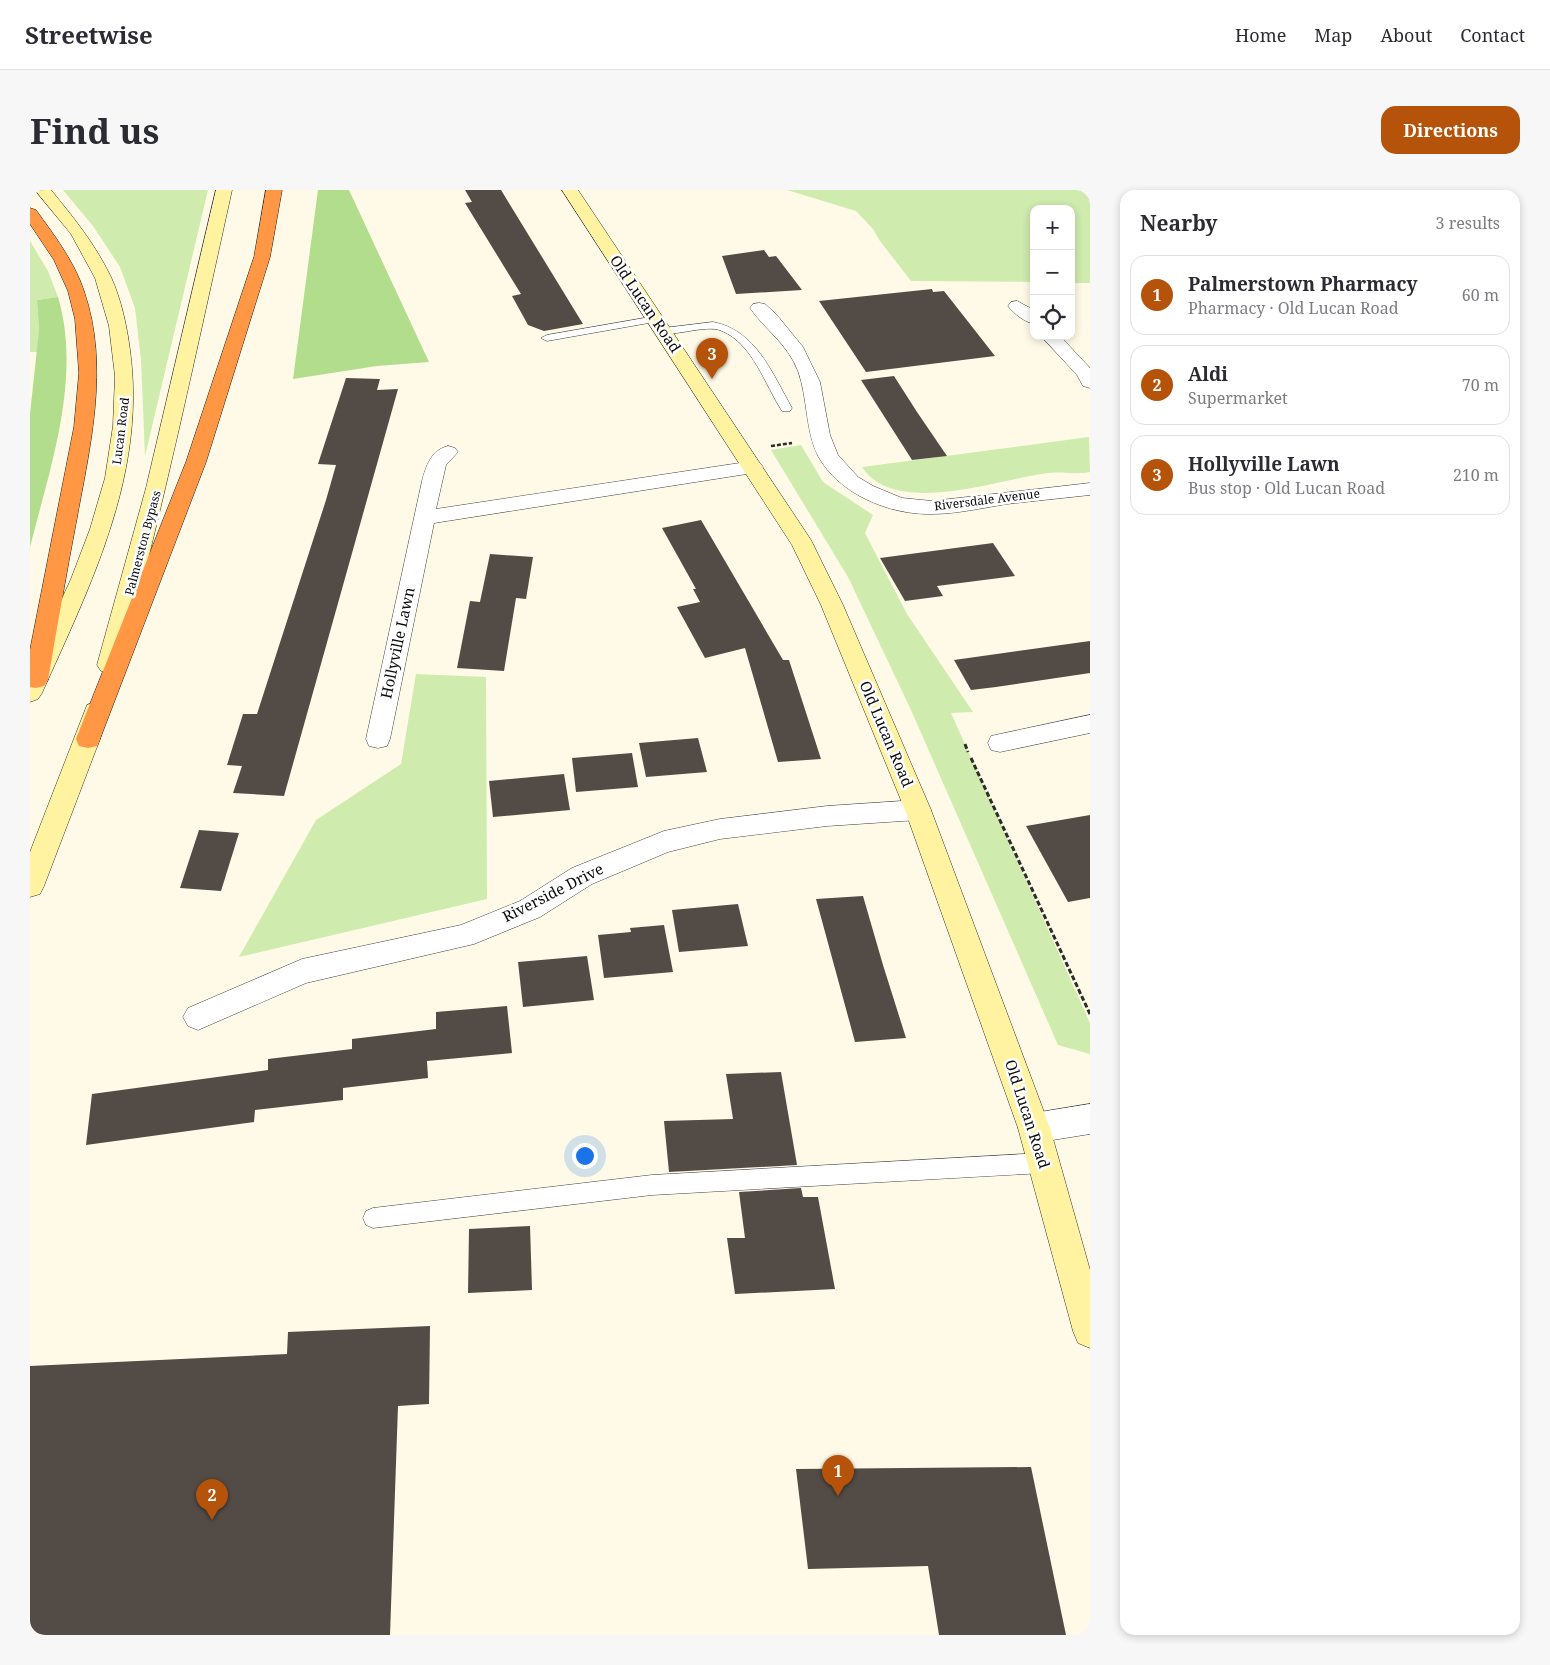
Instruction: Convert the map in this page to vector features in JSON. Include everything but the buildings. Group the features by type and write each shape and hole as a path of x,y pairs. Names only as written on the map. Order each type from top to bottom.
{"highway":[{"path":"88,739 196,462 262,257 274,190"},
{"path":"30,213 52,244 76,289 85,327 88,351 85,426 33,686"}],"main road":[{"name":"Lucan Road","path":"33,686 82,579 98,536 119,460 125,396 125,367 119,330 107,283 89,248 73,224 43,190"},
{"name":"Palmerston Bypass","path":"30,886 88,739 145,538 224,190"},
{"name":"Old Lucan Road","path":"570,190 660,326 758,457 832,605 918,810 1034,1128 1089,1323"}],"street":[{"path":"1017,306 1030,316"},
{"name":"Riversdale Avenue","path":"769,311 795,345 805,366 814,394 822,442 839,471 858,486 898,504 931,508 1090,489"},
{"path":"1054,340 1085,373 1090,382"},
{"name":"Hollyville Lawn","path":"378,739 424,518 438,463 448,452"},
{"path":"424,518 758,457"},
{"path":"1000,743 1090,724"},
{"name":"Riverside Drive","path":"198,1017 302,972 464,936 530,909 582,876 664,842 720,829 827,816 918,810"},
{"path":"1034,1128 1090,1119"}],"lane":[{"path":"547,338 660,326 714,324 727,327 745,340 786,408"},
{"path":"373,1218 652,1185 1043,1163"}],"path":[{"path":"758,457 793,443"},
{"path":"964,744 1090,1014"}],"green space":[{"path":"63,190 208,190 145,456 141,360 135,308 120,267 93,226"},
{"path":"318,190 349,190 429,362 377,366 293,379"},
{"path":"787,190 1090,190 1090,283 1075,283 1075,205 1030,205 1030,282 911,281 873,229 856,211"},
{"path":"30,241 48,271 58,297 37,300 38,352 30,352"},
{"path":"58,297 65,328 67,359 65,391 54,455 30,547 30,414 39,330 37,300"},
{"path":"1089,437 1090,472 1048,473 949,491 922,493 898,490 877,482 862,467"},
{"path":"801,445 823,482 873,515 865,533 907,614 973,712 951,713 1090,1023 1090,1054 1058,1045 911,710 848,577 771,450"},
{"path":"416,674 486,677 487,899 239,957 316,820 401,764"}],"place":[{"name":"Hollyville Lawn","path":"712,379"},
{"name":"Palmerstown Pharmacy","path":"838,1496"},
{"name":"Aldi","path":"212,1520"}]}
